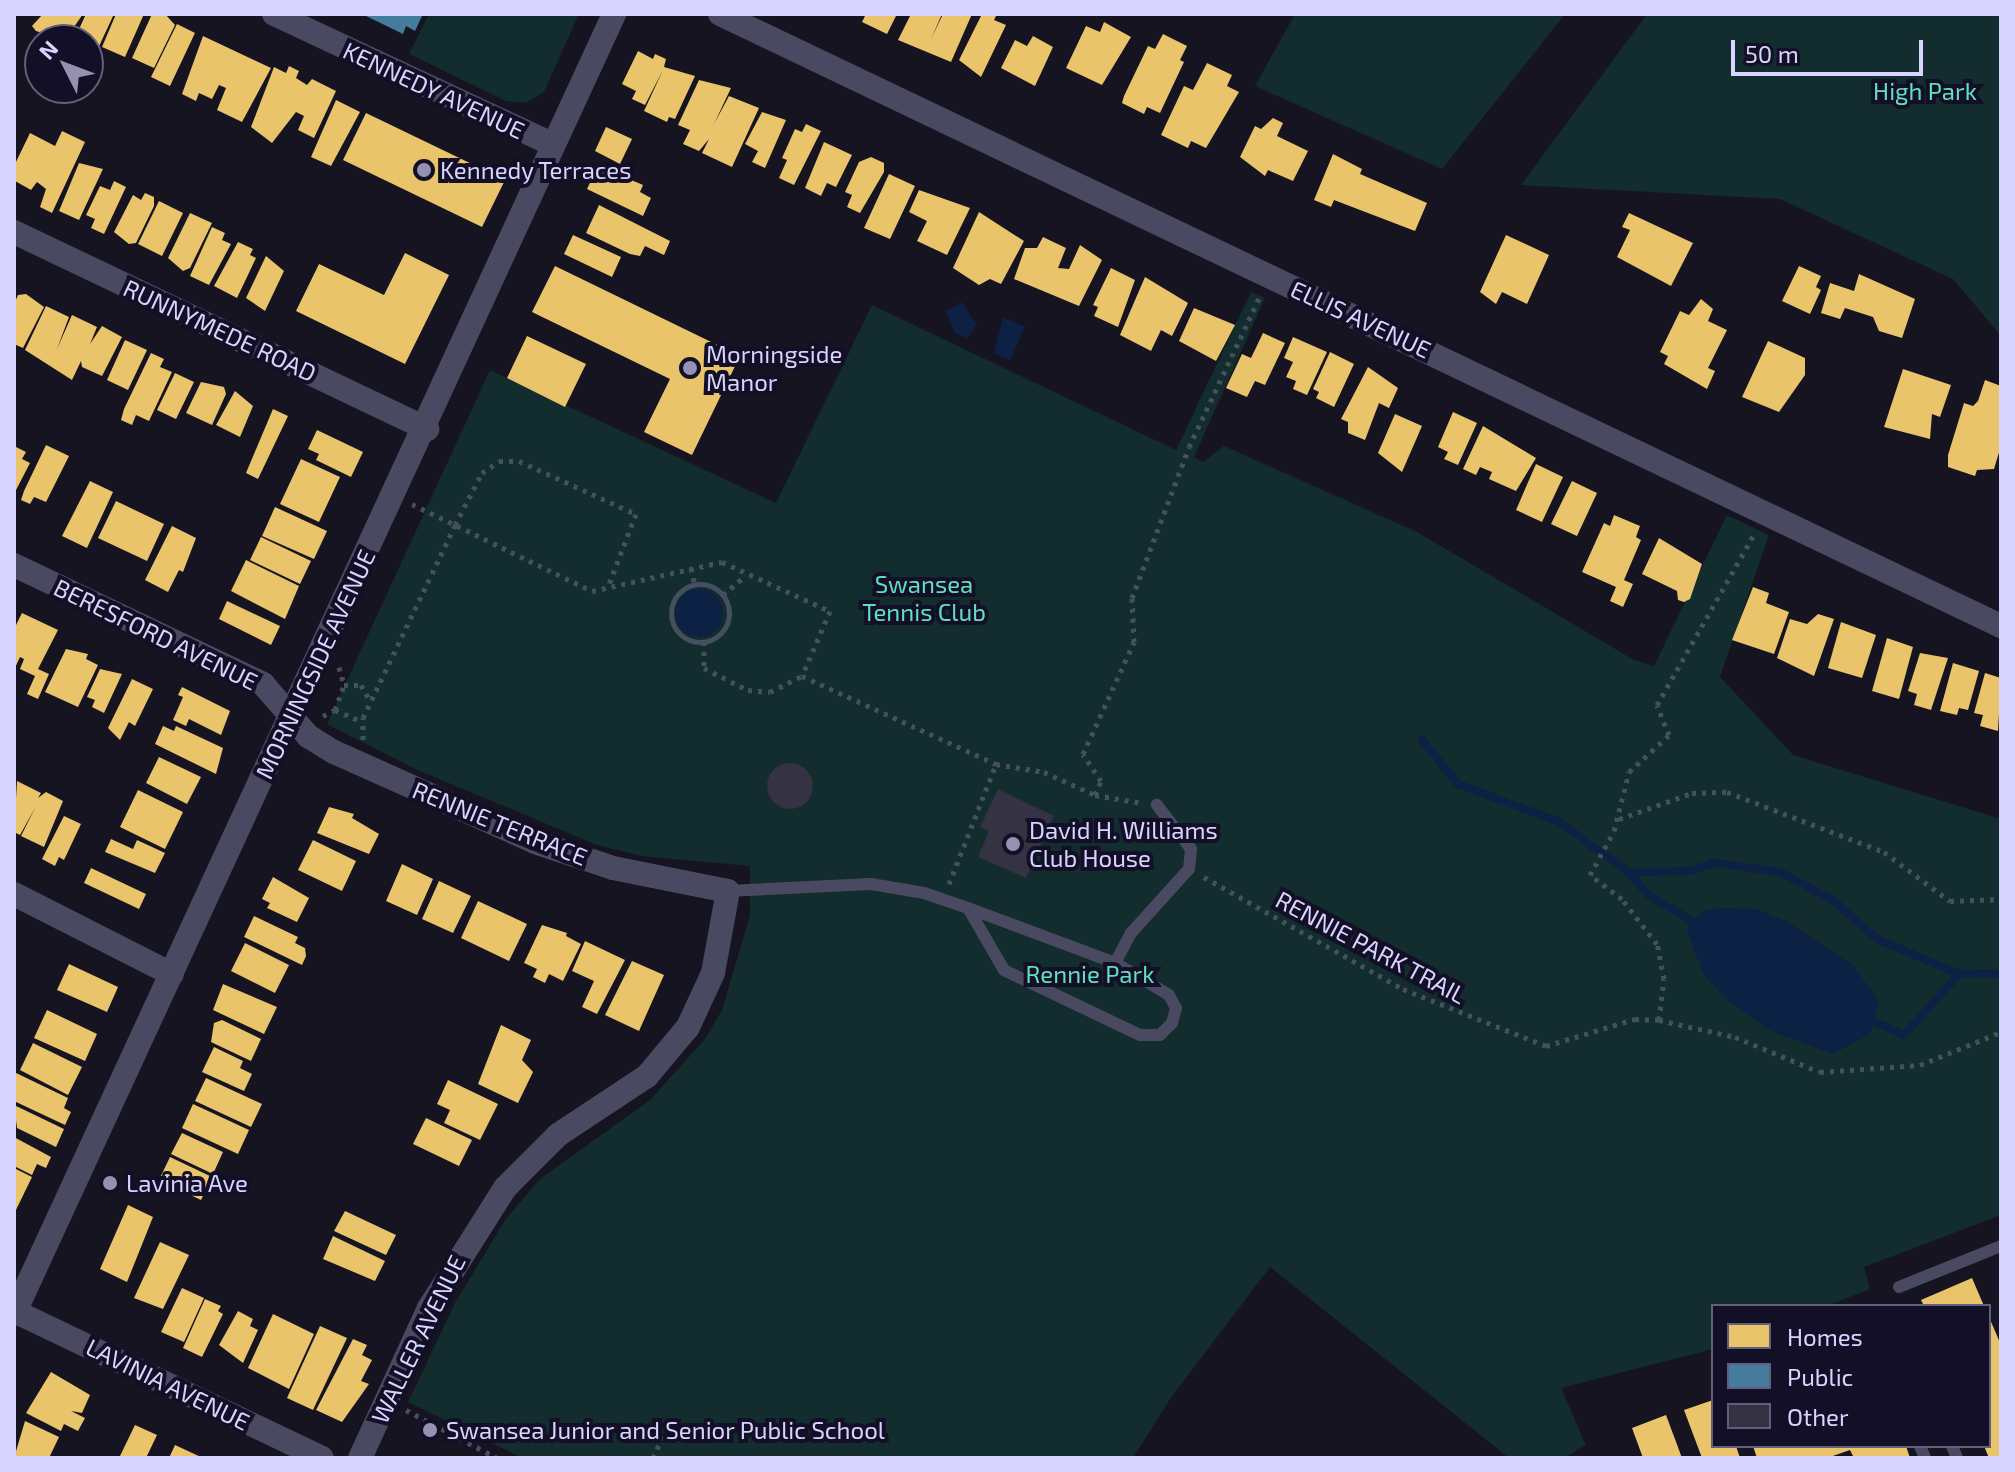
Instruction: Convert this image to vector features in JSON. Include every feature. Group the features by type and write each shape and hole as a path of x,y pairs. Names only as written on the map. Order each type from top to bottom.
{"street":[{"name":"KENNEDY AVENUE","path":"274,14 552,144"},
{"name":"MORNINGSIDE AVENUE","path":"14,1313 290,713 427,429 552,144 614,14"},
{"name":"ELLIS AVENUE","path":"720,14 2001,626"},
{"name":"RUNNYMEDE ROAD","path":"14,232 427,429"},
{"name":"BERESFORD AVENUE","path":"14,565 263,684 290,713"},
{"name":"RENNIE TERRACE","path":"290,713 308,736 334,752 535,842 613,868 728,891"},
{"name":"WALLER AVENUE","path":"360,1458 457,1258 505,1188 558,1135 647,1076 688,1027 713,973 728,891"},
{"path":"14,894 172,974"},
{"name":"LAVINIA AVENUE","path":"14,1313 322,1458"}],"lane":[{"path":"1115,963 1131,933 1189,869 1191,849 1157,805"},
{"path":"728,891 871,884 942,899 968,908 1115,963 1169,995 1176,1008 1172,1023 1160,1035 1140,1035 1004,970 968,908"},
{"path":"1899,1287 2001,1246"}],"path":[{"path":"1095,795 1101,781 1083,754 1134,642 1132,598 1189,447 1260,296"},
{"path":"363,747 361,721 482,473 499,461 519,461 636,514 607,590"},
{"path":"411,503 592,591 722,562 830,611 802,676 770,692 748,690 704,668 704,642"},
{"path":"1659,1020 1664,979 1657,944 1648,928 1622,899 1592,879 1591,871 1614,831 1629,772 1669,735 1657,705 1756,531"},
{"path":"691,568 695,585"},
{"path":"723,595 746,575"},
{"path":"695,585 709,586 723,595 727,622 718,636 704,642 681,635 671,615 678,594 695,585"},
{"path":"317,719 335,710 344,685 337,662"},
{"path":"802,676 996,764 1044,772 1095,795 1157,805"},
{"path":"344,685 361,685 371,702"},
{"path":"335,710 361,721"},
{"path":"942,899 996,764"},
{"path":"1618,820 1692,793 1727,792 1884,852 1950,901 2001,899"},
{"name":"RENNIE PARK TRAIL","path":"1189,869 1403,989 1537,1044 1555,1046 1635,1019 1659,1020 1735,1037 1819,1072 1920,1065 2001,1032"},
{"path":"387,1401 497,1458"},
{"path":"653,1458 663,1436"}],"green space":[{"path":"429,14 579,14 544,92 526,103 506,101 409,54"},
{"path":"1295,14 1565,14 1442,169 1255,86"},
{"name":"High Park","path":"1647,14 2001,14 2001,336 1953,279 1780,199 1521,185"},
{"name":"Rennie Park","path":"1251,292 1265,298 1194,457 1203,462 1224,446 1417,532 1634,660 1654,666 1727,515 1769,535 1720,677 1793,755 2001,819 2001,1215 1864,1267 1870,1289 1832,1304 1711,1304 1711,1350 1561,1388 1586,1445 1564,1458 1509,1458 1270,1267 1170,1399 1133,1458 522,1458 408,1402 455,1303 505,1220 540,1179 650,1100 705,1039 722,1010 750,915 750,866 641,856 597,845 415,769 327,724 490,370 776,503 872,305 1176,450"}],"water":[{"path":"962,302 977,325 967,338 955,333 946,311"},
{"path":"1003,317 1025,327 1010,360 994,353"},
{"path":"699,589 716,596 723,613 716,630 699,637 682,630 675,613 682,596"},
{"path":"1755,909 1788,922 1853,965 1879,1002 1870,1034 1833,1054 1771,1031 1729,1002 1704,975 1687,931 1691,921 1706,910"}],"building: Homes":[{"path":"43,14 83,14 76,24 34,24"},
{"path":"86,14 114,14 104,36 104,24 81,24"},
{"path":"116,14 144,14 125,57 104,48"},
{"path":"152,14 165,14 175,25 154,68 132,58"},
{"path":"866,14 897,14 887,34 862,22"},
{"path":"911,14 942,14 931,39 943,14 972,14 951,62 898,40"},
{"path":"982,14 997,14 994,20 1006,25 981,77 959,60"},
{"path":"1104,22 1131,37 1102,85 1066,68 1086,26 1100,32"},
{"path":"177,24 195,33 170,86 151,77"},
{"path":"1163,34 1187,46 1180,60 1184,62 1160,113 1147,107 1144,114 1122,103 1148,46 1155,49"},
{"path":"203,36 271,68 242,122 217,110 226,88 219,85 212,99 199,93 196,101 182,94"},
{"path":"1033,36 1053,47 1035,86 1001,68 1015,40 1027,46"},
{"path":"638,51 653,59 655,54 666,59 664,67 695,76 675,119 669,117 667,122 644,111 663,70 645,105 632,99 636,91 622,84"},
{"path":"1207,63 1232,75 1227,86 1239,92 1206,148 1191,141 1188,148 1161,135 1184,86 1193,90"},
{"path":"289,66 299,71 296,78 307,85 312,79 336,91 314,138 298,130 304,116 296,112 272,143 251,127 274,67 286,73"},
{"path":"699,80 731,88 714,124 729,96 759,108 732,167 702,153 709,139 699,151 683,144 690,130 678,125"},
{"path":"336,100 360,112 331,166 311,157"},
{"path":"762,112 786,120 765,168 752,162 758,151 745,144"},
{"name":"Kennedy Terraces","path":"366,113 505,180 482,227 343,160"},
{"path":"1273,118 1283,123 1277,136 1308,151 1293,181 1268,170 1265,176 1240,157 1255,126 1261,129"},
{"path":"806,124 821,131 794,185 779,178 787,160 782,158 795,129 802,132"},
{"path":"606,127 632,139 620,164 595,151"},
{"path":"62,131 85,142 52,213 40,207 46,189 37,182 31,190 15,181 14,166 30,133 55,146"},
{"path":"824,142 852,155 836,187 827,183 821,196 805,188"},
{"path":"1333,154 1362,169 1360,174 1427,203 1415,231 1334,200 1331,207 1314,200"},
{"path":"871,157 884,163 884,172 860,213 847,207 852,195 845,192 859,162"},
{"path":"79,163 103,169 79,220 59,211"},
{"path":"598,166 643,185 640,192 651,198 643,216 587,189"},
{"path":"889,174 915,186 890,239 864,228"},
{"path":"114,181 126,187 104,234 91,228 95,219 86,215 100,186 110,190"},
{"path":"919,190 970,208 947,255 917,241 927,221 909,212"},
{"path":"145,193 154,197 154,206 136,243 129,244 114,232 133,195 141,200"},
{"path":"159,201 183,213 162,256 138,244"},
{"path":"599,205 670,241 664,255 645,246 640,256 630,254 586,233"},
{"path":"979,212 1024,241 1001,284 990,279 979,285 953,268"},
{"path":"190,213 212,223 190,268 183,271 168,258"},
{"path":"1629,213 1693,243 1671,286 1617,257 1630,230 1622,227"},
{"path":"212,227 225,233 222,240 231,244 209,285 190,276"},
{"path":"573,235 621,257 612,277 564,254"},
{"path":"1506,235 1549,255 1527,304 1502,292 1496,304 1480,292"},
{"path":"1043,237 1066,248 1058,268 1069,269 1080,245 1102,260 1079,306 1014,279 1025,248 1037,248"},
{"path":"238,242 253,249 250,255 256,258 237,298 214,286"},
{"path":"405,253 449,275 405,364 296,311 319,264 384,295"},
{"path":"266,256 284,271 265,311 246,298"},
{"name":"Morningside Manor","path":"555,266 740,356 692,455 644,432 670,379 532,312"},
{"path":"1799,266 1821,276 1816,287 1821,290 1810,314 1782,301"},
{"path":"1111,268 1135,280 1118,327 1094,316 1098,307 1093,305"},
{"path":"1859,274 1915,299 1902,338 1879,331 1873,317 1845,308 1840,319 1821,313 1830,283 1854,291"},
{"path":"1145,277 1188,303 1172,336 1161,330 1151,351 1120,335"},
{"path":"26,294 44,307 23,348 14,344 14,304 18,295"},
{"path":"1701,299 1713,309 1708,321 1727,330 1708,368 1715,371 1707,389 1664,364 1668,356 1660,352 1680,311 1689,315"},
{"path":"46,306 69,317 57,349 72,315 97,327 90,344 102,326 122,337 102,376 82,367 81,361 72,380 25,350"},
{"path":"1194,308 1235,325 1216,361 1179,341"},
{"path":"1263,333 1285,343 1265,385 1255,381 1247,397 1226,388 1242,354 1251,358"},
{"path":"527,336 586,364 565,407 507,378"},
{"path":"1293,337 1327,352 1307,395 1293,389 1296,381 1286,377 1293,362 1284,358"},
{"path":"125,340 147,350 128,390 107,380"},
{"path":"1768,341 1805,358 1805,375 1779,412 1742,397"},
{"path":"1330,352 1354,364 1334,407 1316,398 1319,392 1313,389"},
{"path":"151,353 164,359 160,367 172,372 149,421 136,415 132,425 121,420"},
{"path":"1368,367 1398,388 1389,408 1379,403 1365,440 1348,433 1348,422 1341,419"},
{"path":"1903,369 1951,385 1940,417 1932,414 1930,439 1884,427"},
{"path":"175,373 194,382 176,419 157,410"},
{"path":"1985,380 2001,386 2001,446 1994,469 1977,470 1975,476 1948,467 1948,455 1964,403 1973,406 1978,401"},
{"path":"201,382 224,387 226,394 212,425 186,413"},
{"path":"235,391 253,406 240,437 216,425"},
{"path":"273,409 288,416 258,479 246,473"},
{"path":"1453,412 1477,423 1458,465 1444,459 1448,452 1438,447"},
{"path":"1395,414 1422,426 1402,472 1378,453"},
{"path":"1483,426 1536,458 1516,491 1489,479 1492,472 1480,467 1476,475 1463,469"},
{"path":"317,430 363,452 351,477 316,460 319,454 308,449"},
{"path":"46,445 69,456 46,502 34,497 30,504 21,500"},
{"path":"14,446 26,452 22,459 30,463 14,494"},
{"path":"301,459 340,477 319,522 280,504"},
{"path":"1536,464 1563,477 1542,522 1516,510"},
{"path":"90,481 113,492 87,548 62,536"},
{"path":"1572,481 1597,493 1577,536 1551,524"},
{"path":"116,501 164,524 147,561 98,538"},
{"path":"275,507 327,531 314,559 262,536"},
{"path":"1614,515 1640,526 1636,537 1641,540 1624,580 1633,584 1623,607 1610,601 1616,587 1582,572 1604,523 1610,526"},
{"path":"172,526 196,538 183,572 179,570 168,592 145,580"},
{"path":"261,537 311,561 300,584 250,560"},
{"path":"1659,538 1702,564 1690,599 1684,602 1678,600 1677,591 1642,574"},
{"path":"246,560 299,586 285,619 231,591"},
{"path":"1753,587 1769,593 1766,603 1789,612 1774,654 1732,640"},
{"path":"227,601 280,626 271,645 219,619"},
{"path":"22,613 58,630 38,669 49,674 38,699 27,694 35,676 20,669 24,659 20,657 14,670 14,629"},
{"path":"1818,614 1834,619 1814,676 1777,658 1790,619 1807,624"},
{"path":"1841,622 1876,635 1862,678 1828,668"},
{"path":"1887,638 1913,647 1899,699 1872,691"},
{"path":"66,649 88,654 86,659 98,665 78,707 45,692"},
{"path":"1920,653 1948,658 1931,710 1914,705 1917,694 1908,691"},
{"path":"1953,663 1979,671 1968,710 1959,708 1957,715 1940,711"},
{"path":"100,669 122,674 104,713 92,707 95,700 87,697"},
{"path":"1985,673 2001,678 1998,731 1980,726 1983,715 1974,713"},
{"path":"132,679 153,689 135,726 129,722 120,740 108,728"},
{"path":"182,687 230,711 221,735 189,719 186,726 173,720 183,697 178,695"},
{"path":"163,726 174,731 176,726 223,748 216,774 155,744"},
{"path":"159,757 201,777 187,804 146,783"},
{"path":"17,781 41,793 38,798 46,792 63,801 44,847 21,836 35,808 20,835 14,832"},
{"path":"138,790 183,812 165,849 120,827"},
{"path":"329,807 354,814 352,818 379,834 369,854 317,833"},
{"path":"64,816 81,824 64,860 59,857 55,866 42,859"},
{"path":"111,839 133,849 137,840 165,853 155,873 105,852"},
{"path":"313,840 356,861 342,891 298,870"},
{"path":"402,864 433,879 417,915 386,901"},
{"path":"91,868 146,894 139,909 84,883"},
{"path":"273,877 309,898 297,922 267,908 270,903 262,899"},
{"path":"439,881 471,896 453,933 422,919"},
{"path":"478,901 527,924 509,961 461,938"},
{"path":"254,916 298,937 295,943 305,948 302,965 244,937"},
{"path":"542,925 567,933 566,936 581,944 563,981 549,974 545,983 533,977 537,969 524,963"},
{"path":"585,941 625,960 597,1014 582,1007 594,981 572,971"},
{"path":"245,943 289,965 275,993 231,971"},
{"path":"632,961 664,975 639,1031 605,1015"},
{"path":"69,964 118,987 107,1012 57,990"},
{"path":"223,984 277,1007 264,1034 213,1010"},
{"path":"47,1010 97,1034 85,1061 34,1038"},
{"path":"222,1020 261,1039 251,1061 211,1042 214,1023"},
{"path":"501,1025 531,1040 522,1060 533,1072 518,1103 478,1084"},
{"path":"33,1043 82,1067 68,1095 20,1070"},
{"path":"214,1047 243,1061 240,1068 252,1074 244,1091 202,1072"},
{"path":"14,1072 68,1098 64,1108 71,1112 65,1125 14,1101"},
{"path":"206,1078 262,1104 251,1127 195,1101"},
{"path":"448,1080 498,1104 480,1140 444,1123 450,1110 437,1104"},
{"path":"193,1104 249,1130 238,1154 182,1128"},
{"path":"14,1105 64,1129 56,1147 17,1128"},
{"path":"426,1118 472,1140 459,1166 413,1144"},
{"path":"182,1133 223,1152 213,1174 171,1154"},
{"path":"14,1137 51,1157 46,1168 37,1164 32,1175 14,1166"},
{"path":"170,1157 212,1177 201,1200 159,1180"},
{"path":"14,1168 32,1177 14,1214"},
{"path":"128,1205 153,1217 127,1282 100,1269"},
{"path":"345,1211 396,1235 386,1255 334,1231"},
{"path":"333,1236 385,1261 375,1281 323,1259"},
{"path":"160,1242 189,1255 163,1309 134,1298"},
{"path":"1972,1278 1983,1304 1923,1304 1921,1300"},
{"path":"182,1288 204,1298 184,1342 161,1332"},
{"path":"205,1299 221,1306 218,1311 223,1314 202,1357 183,1348"},
{"path":"238,1311 253,1319 250,1326 258,1330 243,1363 219,1345"},
{"path":"273,1314 314,1334 289,1389 248,1368"},
{"path":"1991,1322 2001,1345 2001,1458 1989,1458 1985,1448 1991,1448"},
{"path":"320,1326 347,1338 313,1410 287,1398"},
{"path":"353,1339 367,1345 362,1355 372,1360 361,1381 369,1384 342,1422 316,1410"},
{"path":"51,1372 90,1395 82,1413 71,1411 85,1418 78,1431 64,1424 61,1431 26,1413"},
{"path":"1711,1401 1711,1448 1737,1448 1740,1458 1702,1458 1684,1410"},
{"path":"1666,1415 1682,1458 1643,1458 1632,1428"},
{"path":"25,1421 59,1437 49,1458 14,1458"},
{"path":"135,1425 157,1435 146,1458 119,1458"},
{"path":"175,1445 203,1458 169,1458"},
{"path":"1754,1448 1907,1448 1910,1458 1854,1458 1850,1450 1827,1458 1757,1458"}],"building: Public":[{"path":"362,14 423,14 415,31 406,26 403,34"}],"building: Other":[{"path":"790,763 806,770 813,786 806,802 790,809 774,802 767,786 774,770"},
{"name":"David H. Williams Club House","path":"998,789 1054,816 1026,878 978,857 989,831 980,827"}],"waterway":[{"path":"1422,740 1458,784 1559,822 1628,872 1649,895 1698,925"},
{"path":"1628,872 1689,871 1714,863 1780,872 1834,901 1877,939 1959,974 2001,973"},
{"path":"1864,1017 1904,1035 1959,974"}],"place":[{"name":"Kennedy Terraces","path":"424,170"},
{"name":"Morningside Manor","path":"690,368"},
{"name":"David H. Williams Club House","path":"1013,844"},
{"name":"Lavinia Ave","path":"110,1183"},
{"name":"Swansea Junior and Senior Public School","path":"430,1430"}],"park label":[{"name":"Swansea Tennis Club","path":"924,598"}]}
